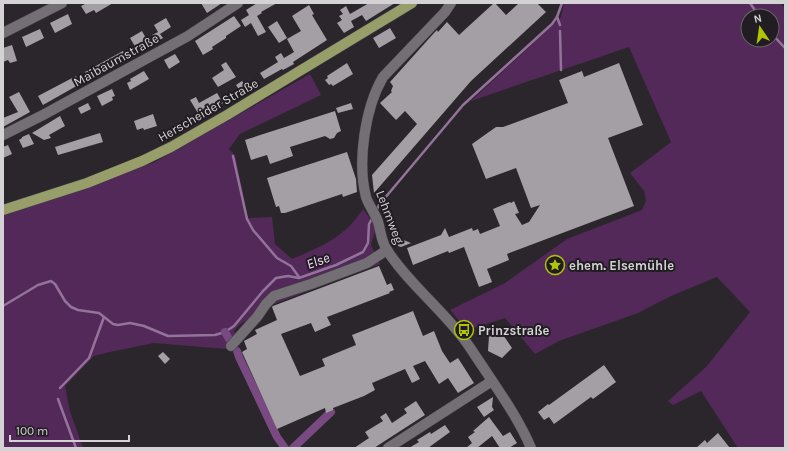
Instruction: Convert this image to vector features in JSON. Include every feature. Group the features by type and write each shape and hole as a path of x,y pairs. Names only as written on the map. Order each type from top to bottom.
{"main road":[{"name":"Herscheider Straße","path":"3,210 86,184 142,161 171,147 227,115 412,3"}],"street":[{"path":"3,33 62,3"},
{"name":"Maibaumstraße","path":"3,135 43,115 188,36 238,3"},
{"name":"Lehmweg","path":"451,3 445,12 383,77 376,89 367,120 364,149 364,185 366,198 378,222 380,233 387,250 459,333 521,426 530,446"},
{"path":"232,346 274,296 366,263 387,250"},
{"path":"388,448 492,381"}],"shaded area":[{"path":"564,3 780,3 785,8 785,448 738,448 701,391 673,405 668,401 706,367 750,312 717,277 671,296 638,313 559,341 535,354 505,318 467,330 450,310 505,283 567,239 642,210 646,201 644,191 630,173 671,142 629,47 471,101 561,17"},
{"path":"310,74 321,95 240,134 229,149 235,155 248,218 272,217 275,244 292,259 332,240 356,219 363,209 376,227 371,245 380,264 271,305 239,325 234,331 235,333 226,349 154,343 94,356 65,386 70,411 83,448 3,448 3,215 155,162"}],"building":[{"path":"87,3 113,3 96,13 94,10 86,14 81,6"},
{"path":"201,3 222,3 207,13"},
{"path":"257,3 277,3 257,16 266,32 258,36 251,23 245,27 241,20 249,15 246,10"},
{"path":"369,3 395,3 366,21 362,15 351,21 354,27 344,33 337,23 342,20 339,16 343,14 340,10 346,6 350,14"},
{"path":"494,3 506,15 519,3 537,3 546,12 471,81 374,193 372,175 417,124 405,111 396,120 380,103 392,92 393,86 390,82 434,33 437,30 438,32 447,22 459,35"},
{"path":"309,5 314,14 312,15 327,40 293,62 294,64 264,79 260,73 278,62 275,57 281,53 284,58 294,52 287,39 301,31 292,16"},
{"path":"68,14 72,24 55,33 50,23"},
{"path":"234,16 241,26 212,47 213,49 203,55 195,41"},
{"path":"166,18 171,27 160,34 163,38 156,42 152,35 158,32 154,25"},
{"path":"277,21 287,38 279,43 268,27"},
{"path":"390,28 396,38 379,48 373,38"},
{"path":"40,29 44,38 26,47 22,37"},
{"path":"142,31 148,42 136,48 130,38"},
{"path":"12,45 17,61 10,63 8,60 3,62 3,48"},
{"path":"123,51 128,60 89,80 85,72"},
{"path":"175,54 180,62 169,69 164,60"},
{"path":"226,62 236,77 218,87 212,78 224,70 221,65"},
{"path":"347,63 353,74 333,86 331,84 329,85 325,80 328,78 327,76"},
{"path":"619,63 643,125 608,138 634,206 507,254 509,260 487,269 492,282 479,287 464,247 449,253 448,251 413,265 407,248 441,235 445,228 449,237 472,228 473,231 478,229 480,234 500,226 493,209 510,202 511,203 514,201 519,213 515,214 522,225 529,222 540,205 531,208 516,168 486,179 472,144 496,127 503,127 568,103 559,80 582,71 584,77"},
{"path":"144,71 149,79 130,90 127,83 131,81 130,79"},
{"path":"76,76 80,84 43,105 38,96"},
{"path":"242,81 247,87 240,91 236,85"},
{"path":"112,89 115,96 112,97 113,100 102,106 97,96"},
{"path":"19,92 30,112 3,127 3,118 18,112 9,97"},
{"path":"217,93 223,103 201,118 190,100 196,97 199,103"},
{"path":"88,103 91,109 81,114 78,108"},
{"path":"351,103 353,109 338,113 336,108"},
{"path":"335,111 341,131 337,133 334,138 330,139 325,136 290,147 293,156 270,164 267,155 251,160 245,140"},
{"path":"153,114 157,126 144,130 143,128 137,130 134,121"},
{"path":"60,116 65,126 49,135 51,138 44,140 32,133"},
{"path":"100,133 103,142 58,155 55,147"},
{"path":"29,134 34,144 23,148 19,140"},
{"path":"8,145 12,154 3,158 3,147"},
{"path":"347,152 356,179 357,192 343,197 342,194 281,213 279,206 276,207 267,178"},
{"path":"401,239 411,243 401,247 398,246 398,240"},
{"path":"379,266 387,285 391,283 394,290 389,292 390,293 327,317 331,325 315,332 311,323 281,334 300,376 325,366 322,359 356,345 352,335 413,311 423,336 434,331 442,351 450,363 458,358 474,383 458,393 448,378 439,384 425,361 413,366 420,379 412,383 405,369 372,383 375,390 364,396 333,408 333,410 326,413 325,408 277,429 242,352 247,349 244,341 257,334 255,330 277,320 272,307 273,306"},
{"path":"501,332 512,348 502,358 488,351 489,336"},
{"path":"163,352 170,359 165,364 158,356"},
{"path":"604,365 616,382 593,399 591,397 554,424 549,417 544,420 538,412"},
{"path":"493,397 492,407 494,410 484,417 477,407"},
{"path":"416,401 425,415 374,448 354,448 369,438 365,432 383,421 380,417 386,413 392,423 407,413 404,409"},
{"path":"489,417 503,436 510,432 517,443 509,448 500,448 492,436 477,448 466,448 472,443 468,437 475,432 473,431"},
{"path":"445,425 450,432 428,448 409,448 419,442 417,440 430,432 431,434"},
{"path":"718,433 730,448 696,448 705,440 707,443"}],"waterway":[{"name":"Else","path":"376,211 379,205 463,105 552,24 557,17 562,3"},
{"path":"750,3 753,8"},
{"name":"Else","path":"557,17 560,25"},
{"path":"560,31 561,70"},
{"path":"780,43 785,48"},
{"path":"233,156 247,219 253,230 277,258 291,266 299,277"},
{"name":"Else","path":"3,306 38,285 51,281 55,284 65,301 71,307 78,310 99,313 113,324 118,325 130,323 144,326 168,336 215,335 225,332 234,326 263,291 276,278 288,276 299,278 336,265 363,252 368,243 369,224 373,217"},
{"path":"60,388 89,358 104,317"},
{"path":"225,332 229,339"},
{"path":"237,351 277,437 285,448"},
{"path":"58,399 76,448"},
{"path":"293,448 331,412"}],"place":[{"name":"ehem. Elsemühle","path":"555,265"},
{"name":"Prinzstraße","path":"464,330"}]}
